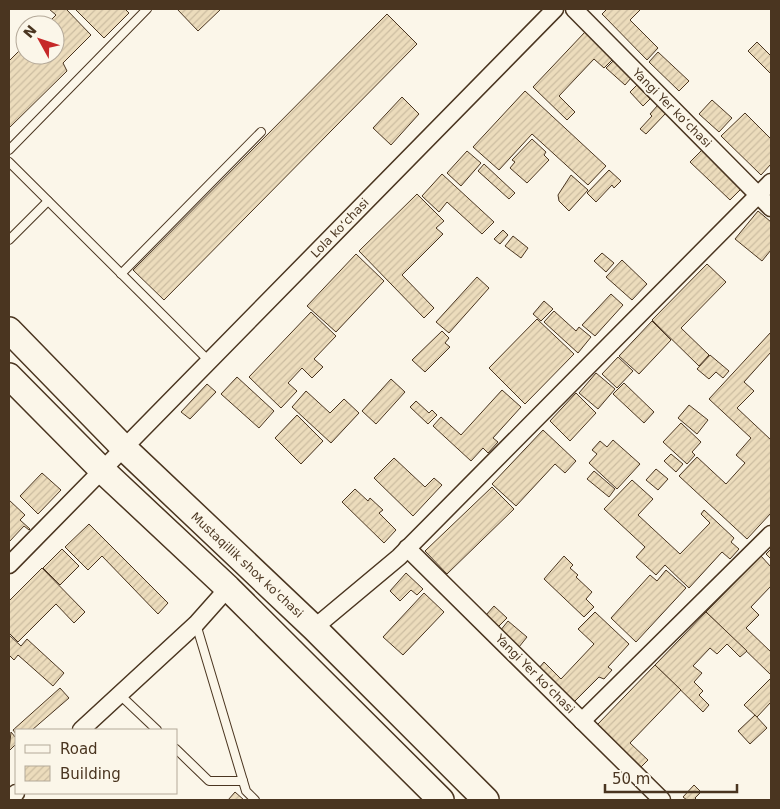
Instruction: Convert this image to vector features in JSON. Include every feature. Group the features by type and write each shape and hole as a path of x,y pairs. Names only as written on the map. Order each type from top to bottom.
{"main road":[{"name":"Mustaqillik shox ko'chasi","path":"9,330 124,448 314,628 486,800"},
{"path":"9,376 103,470 228,588 435,800"}],"street":[{"name":"Lola koʻchasi","path":"9,565 555,9"},
{"name":"Yangi Yer koʻchasi","path":"574,9 771,208"},
{"path":"314,628 407,548 771,182"},
{"path":"582,721 771,534"},
{"name":"Yangi Yer koʻchasi","path":"407,548 662,800"},
{"path":"82,729 196,624 228,588"}],"lane":[{"path":"9,150 147,9"},
{"path":"121,274 261,132"},
{"path":"9,162 210,361"},
{"path":"9,240 48,201"},
{"path":"196,624 246,791 255,800"},
{"path":"119,694 156,729"},
{"path":"178,751 209,781 243,781"}],"building":[{"path":"49,9 66,9 91,35 65,61 65,15 56,15"},
{"path":"75,9 125,9 129,13 104,38"},
{"path":"177,9 221,9 198,31"},
{"path":"607,9 641,9 630,20 658,48 647,60 602,14"},
{"path":"387,14 417,44 164,300 133,270"},
{"path":"585,32 613,59 604,68 594,59 559,96 575,112 567,120 533,87"},
{"path":"757,42 771,56 771,74 748,51"},
{"path":"658,52 689,81 679,91 649,62"},
{"path":"15,55 15,65 64,65 67,71 9,128 9,61"},
{"path":"613,61 631,78 625,85 606,68"},
{"path":"637,85 650,99 643,106 630,92"},
{"path":"525,91 606,166 588,185 532,134 499,170 473,147"},
{"path":"402,97 419,114 391,145 373,128"},
{"path":"712,100 732,118 719,132 699,114"},
{"path":"658,105 666,113 646,134 640,129 652,116 650,114"},
{"path":"745,113 771,139 771,164 761,175 721,136"},
{"path":"532,139 546,152 544,155 549,160 527,183 510,168 515,162 512,160"},
{"path":"702,150 742,188 730,200 690,162"},
{"path":"467,151 481,163 461,186 447,173"},
{"path":"484,164 515,193 509,199 478,171"},
{"path":"609,170 621,181 614,188 612,185 596,202 587,193"},
{"path":"442,174 494,222 482,234 447,202 439,212 422,196"},
{"path":"571,175 588,190 569,211 559,201 558,195"},
{"path":"417,194 444,221 436,228 443,234 402,275 434,308 424,318 359,251"},
{"path":"758,211 771,222 771,250 762,261 735,239"},
{"path":"503,230 508,235 500,244 494,239"},
{"path":"513,236 528,248 521,258 505,246"},
{"path":"602,253 614,263 606,272 594,261"},
{"path":"356,254 384,281 336,332 307,306"},
{"path":"622,260 647,284 632,300 606,277"},
{"path":"707,264 726,282 681,328 709,355 699,366 652,320"},
{"path":"477,277 489,288 449,333 436,322"},
{"path":"611,294 623,305 595,336 582,325"},
{"path":"544,301 553,309 541,321 533,314"},
{"path":"554,311 576,331 579,327 591,337 578,353 544,322"},
{"path":"311,312 336,336 314,359 323,367 312,378 302,368 288,383 297,391 281,408 249,377"},
{"path":"537,319 574,354 525,404 489,368"},
{"path":"652,321 671,340 639,374 619,356"},
{"path":"442,331 449,338 445,343 450,347 425,372 412,360"},
{"path":"771,332 771,352 744,382 754,391 737,408 771,440 771,513 747,539 679,476 697,457 726,484 745,463 736,455 751,438 709,399"},
{"path":"710,355 729,371 723,378 716,372 709,379 697,369"},
{"path":"618,357 633,371 617,388 602,374"},
{"path":"596,373 615,389 598,409 579,393"},
{"path":"237,377 274,411 259,428 221,394"},
{"path":"391,379 405,392 376,424 362,411"},
{"path":"624,383 654,412 644,423 613,394"},
{"path":"207,384 216,392 190,419 181,412"},
{"path":"502,390 521,407 493,438 498,442 488,453 483,448 471,461 433,426 441,417 461,435"},
{"path":"306,391 330,413 344,399 359,413 331,443 292,407"},
{"path":"576,393 596,413 570,441 550,421"},
{"path":"416,401 429,413 432,410 437,415 428,424 410,407"},
{"path":"689,405 708,420 697,434 678,418"},
{"path":"297,415 323,441 301,464 275,438"},
{"path":"681,423 701,442 692,452 695,455 687,464 663,442"},
{"path":"543,430 576,461 565,473 555,464 516,506 492,484"},
{"path":"613,440 640,464 617,489 589,463 597,454 592,450 600,441 607,447"},
{"path":"671,454 683,464 676,472 664,461"},
{"path":"394,458 425,487 434,478 442,485 413,516 374,478"},
{"path":"656,469 668,479 658,490 646,480"},
{"path":"594,471 615,489 609,497 587,479"},
{"path":"42,473 61,490 38,514 20,496"},
{"path":"632,480 653,499 638,515 680,554 710,523 701,514 704,510 734,538 731,542 739,549 730,559 722,552 689,588 665,565 656,575 636,557 645,547 604,509"},
{"path":"492,487 514,509 447,574 425,551"},
{"path":"355,489 368,501 370,498 383,510 379,513 396,530 384,543 342,502"},
{"path":"9,500 25,515 20,520 30,529 24,526 9,542"},
{"path":"89,524 168,603 158,614 102,556 88,570 65,547"},
{"path":"62,549 79,566 60,585 43,568"},
{"path":"771,549 771,559 766,554"},
{"path":"564,556 573,565 570,568 578,575 576,577 592,592 586,599 594,607 584,617 544,579"},
{"path":"761,556 771,567 771,586 751,607 759,615 746,628 771,652 771,675 706,612"},
{"path":"42,568 85,612 74,623 56,604 18,642 9,633 9,601"},
{"path":"666,570 686,588 636,642 611,618 650,575 657,581"},
{"path":"406,573 423,589 417,595 411,590 400,601 390,591"},
{"path":"424,593 444,612 403,655 383,637"},
{"path":"494,606 507,618 498,627 486,615"},
{"path":"595,612 629,644 608,667 612,670 604,679 599,677 574,702 539,668 544,662 561,679 594,644 578,629"},
{"path":"706,612 747,651 740,657 727,644 717,654 710,648 693,666 702,673 694,682 703,691 699,695 709,705 703,712 655,665"},
{"path":"508,621 527,637 519,647 500,631"},
{"path":"9,635 21,646 27,639 64,673 53,686 18,655 14,660 9,655"},
{"path":"655,665 681,690 630,743 648,760 641,767 597,725"},
{"path":"771,678 771,702 757,717 744,705"},
{"path":"60,688 69,698 33,729 15,729 15,733 13,730"},
{"path":"755,715 767,728 750,744 738,731"},
{"path":"11,732 15,737 15,745 9,751"},
{"path":"694,785 701,792 695,798 697,800 687,800 683,797"},
{"path":"235,792 244,800 228,800"}]}
